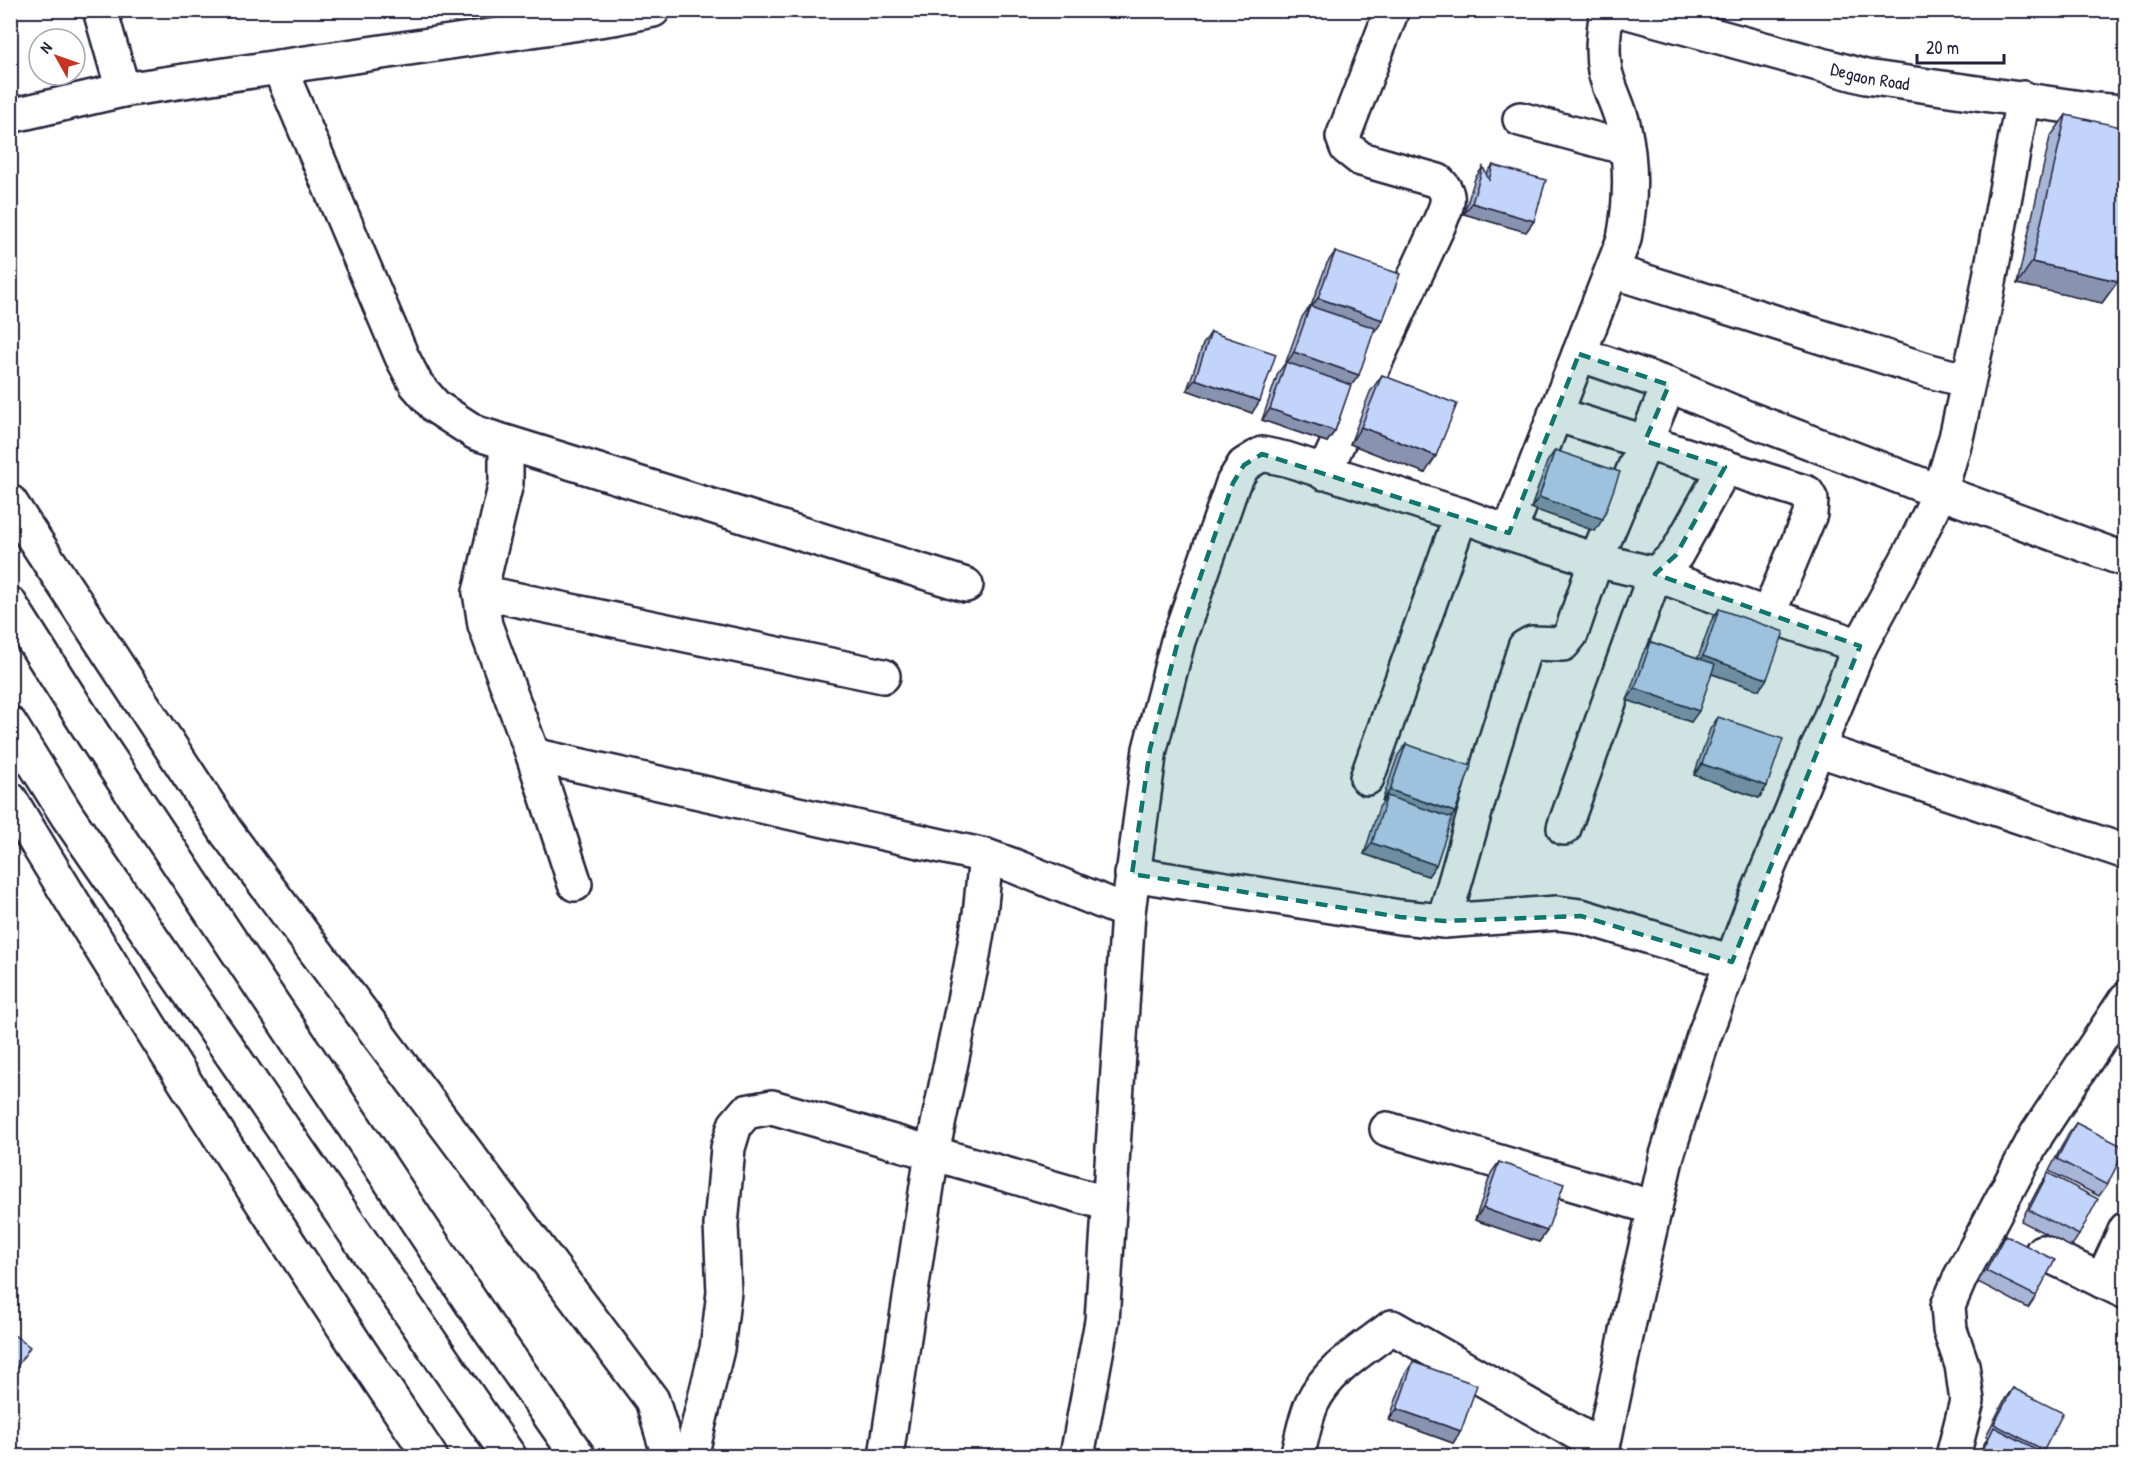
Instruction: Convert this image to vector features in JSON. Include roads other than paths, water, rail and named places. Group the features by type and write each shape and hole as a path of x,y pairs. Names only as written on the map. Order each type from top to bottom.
{"main road":[{"path":"100,10 123,90"},
{"path":"10,116 123,90 653,10"},
{"path":"1324,473 1439,224 1448,199 1445,188 1438,182 1361,159 1347,148 1343,137 1392,10"},
{"path":"1509,533 1624,239 1630,204 1627,148 1624,126 1605,70 1603,38 1607,10"},
{"name":"Degaon Road","path":"1621,10 1866,77 2096,110 2126,112"},
{"path":"279,67 397,346 416,384 436,407 476,433 966,585"},
{"path":"1297,1456 1312,1404 1323,1385 1337,1370 1392,1327 1602,1452 1654,1208 1667,1155 1703,1040 1755,900 1860,646 1916,545 1940,492 1956,438 1985,303 2023,98"},
{"path":"1520,119 1627,148"},
{"path":"1611,271 1968,381"},
{"path":"1579,354 1668,385 1940,492 2126,560"},
{"path":"1444,921 1492,752 1525,647 1532,643 1563,644 1571,634 1596,560 1668,385"},
{"path":"1556,414 1807,494 1811,500 1810,514 1768,615"},
{"path":"506,443 506,483 480,592 485,625 532,755 574,884"},
{"path":"1077,1456 1102,1320 1128,912 1150,749 1178,641 1233,483 1244,465 1262,453 1596,560 1655,574 1860,646"},
{"path":"1564,828 1655,574 1676,555 1725,467"},
{"path":"10,502 227,833 652,1400 669,1456"},
{"path":"1367,778 1461,515"},
{"path":"480,592 883,676"},
{"path":"10,604 134,795 489,1329 578,1456"},
{"path":"10,724 68,817 509,1456"},
{"path":"1817,748 2126,852"},
{"path":"532,755 986,856 1128,912"},
{"path":"10,799 59,881 310,1279 430,1456"},
{"path":"886,1456 932,1153 971,966 980,914 986,856"},
{"path":"1132,874 1400,917 1444,921 1492,920 1557,913 1581,916 1732,962"},
{"path":"1953,1456 1967,1401 1962,1365 1950,1330 1948,1306 1960,1278 2037,1134 2126,999"},
{"path":"691,1456 717,1349 724,1292 721,1225 729,1148 735,1125 746,1112 772,1107 1109,1204"},
{"path":"1387,1129 1654,1208"},
{"path":"2042,1252 2114,1287 2126,1230"}]}
